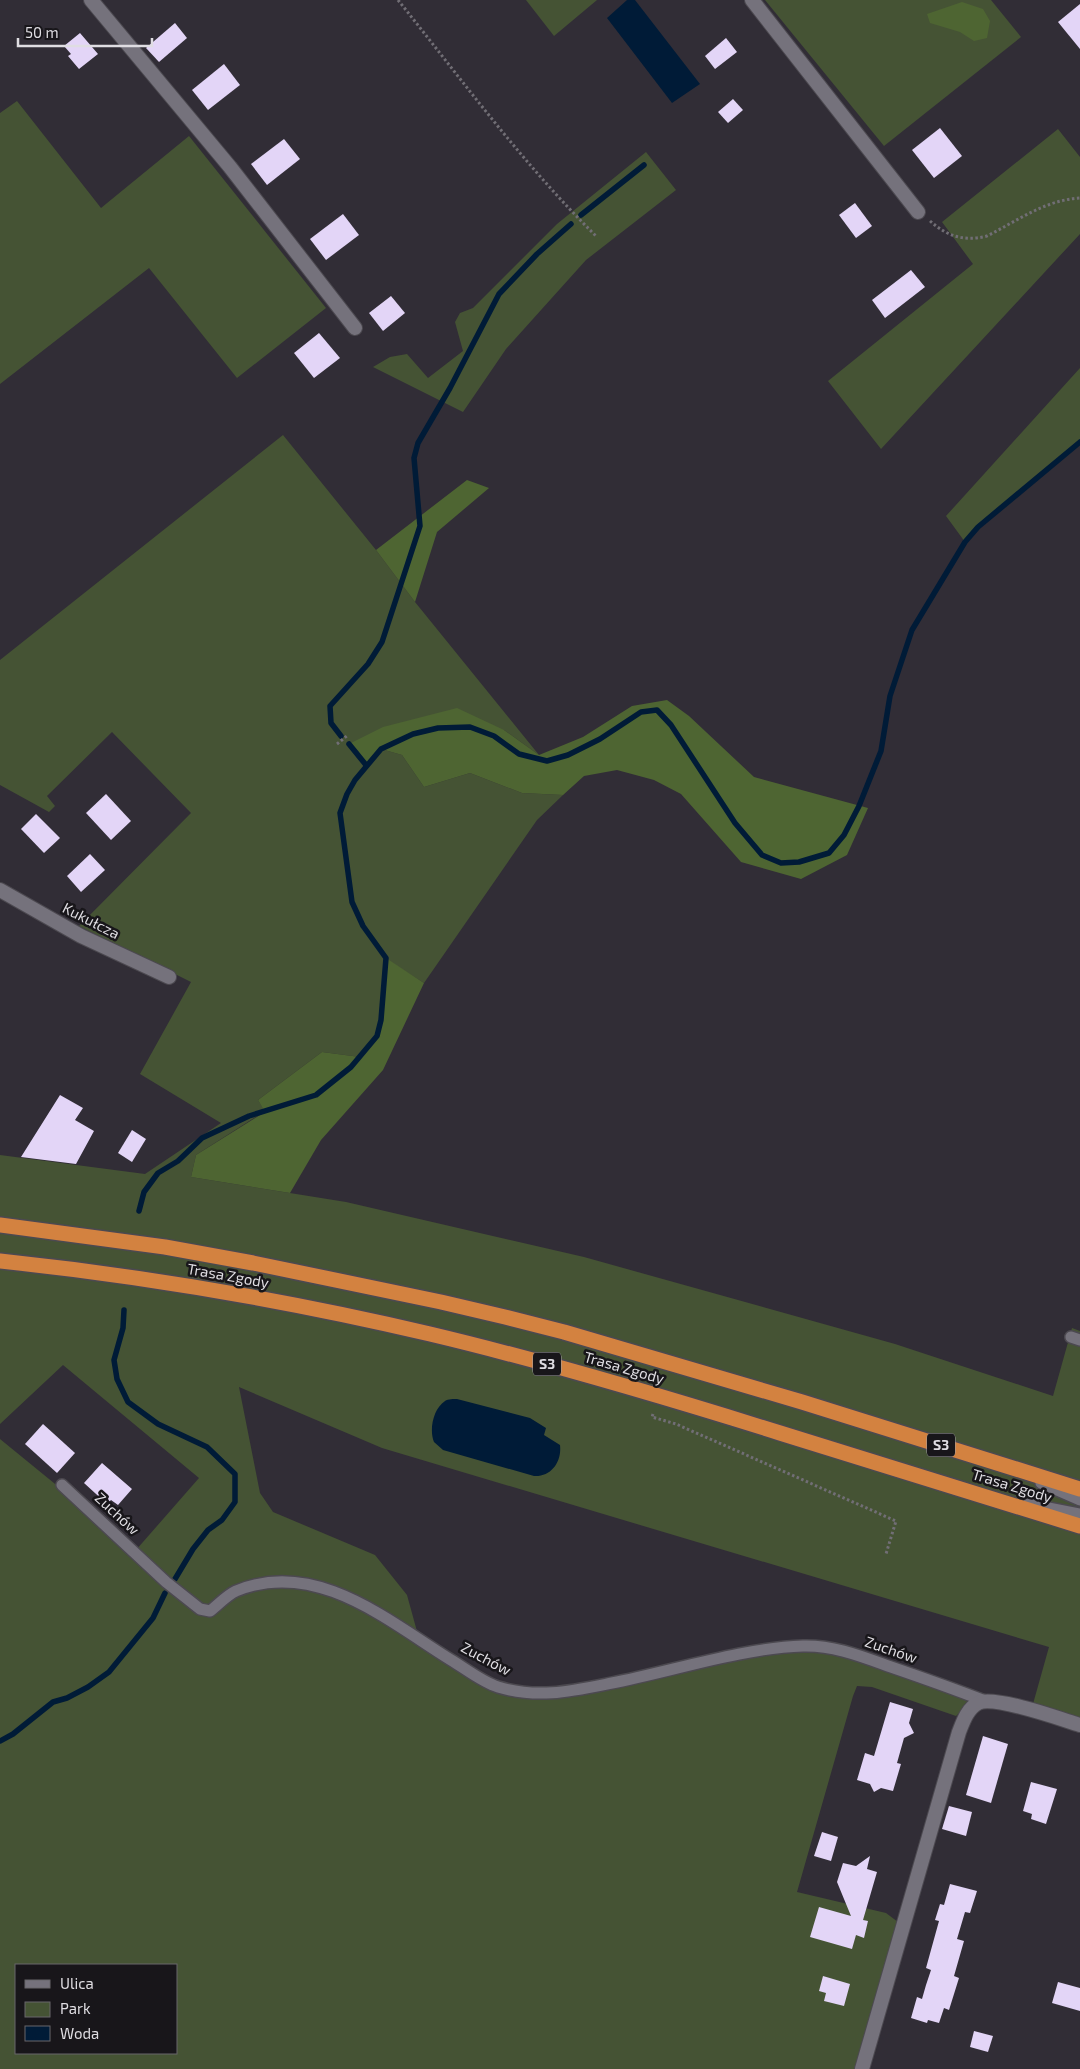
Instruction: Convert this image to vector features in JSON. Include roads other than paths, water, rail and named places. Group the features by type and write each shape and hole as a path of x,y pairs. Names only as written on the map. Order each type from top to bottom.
{"highway":[{"name":"Trasa Zgody","path":"0,1225 165,1247 329,1278 441,1302 564,1332 1080,1489"},
{"name":"Trasa Zgody","path":"0,1261 51,1266 225,1293 339,1314 431,1334 680,1402 1080,1526"}],"street":[{"path":"91,0 230,167 355,328"},
{"path":"752,0 918,212"},
{"name":"Kukułcza","path":"0,890 81,936 169,977"},
{"path":"862,2069 959,1732 971,1708 985,1701"},
{"name":"Zuchów","path":"985,1701 999,1702 1080,1725"}],"lane":[{"path":"989,1460 1080,1500"},
{"name":"Zuchów","path":"62,1485 166,1582 200,1608 210,1611 235,1592 262,1584 288,1583 314,1586 362,1603 495,1686 524,1694 548,1694 578,1690 747,1653 804,1646 825,1647 851,1653 985,1701"},
{"path":"976,1494 1080,1514"}],"water":[{"path":"627,0 635,0 700,84 672,103 607,18"},
{"path":"457,1399 530,1418 546,1428 544,1435 560,1445 557,1463 546,1474 534,1476 443,1450 434,1442 432,1432 433,1420 438,1409 446,1400"}],"waterway":[{"path":"581,215 644,165"},
{"path":"341,736 331,723 330,706 368,664 382,642 420,526 414,458 418,443 450,388 499,294 537,254 571,224"},
{"path":"139,1211 144,1192 158,1173 178,1161 202,1138 249,1116 316,1095 351,1067 377,1036 381,1020 386,958 363,926 352,902 340,813 355,780 381,749 413,734 438,728 470,727 494,736 519,754 547,761 568,755 600,739 641,712 657,710 671,725 735,823 762,855 781,863 799,862 829,853 844,835 859,806 881,751 890,696 912,630 965,542 978,527 1080,442"},
{"path":"349,744 366,765"},
{"path":"124,1310 123,1328 114,1360 117,1379 128,1402 158,1424 207,1447 235,1474 235,1502 222,1520 208,1530 193,1549 175,1579"},
{"path":"0,1741 13,1734 53,1702 67,1698 88,1687 109,1672 153,1618 165,1593"}]}
